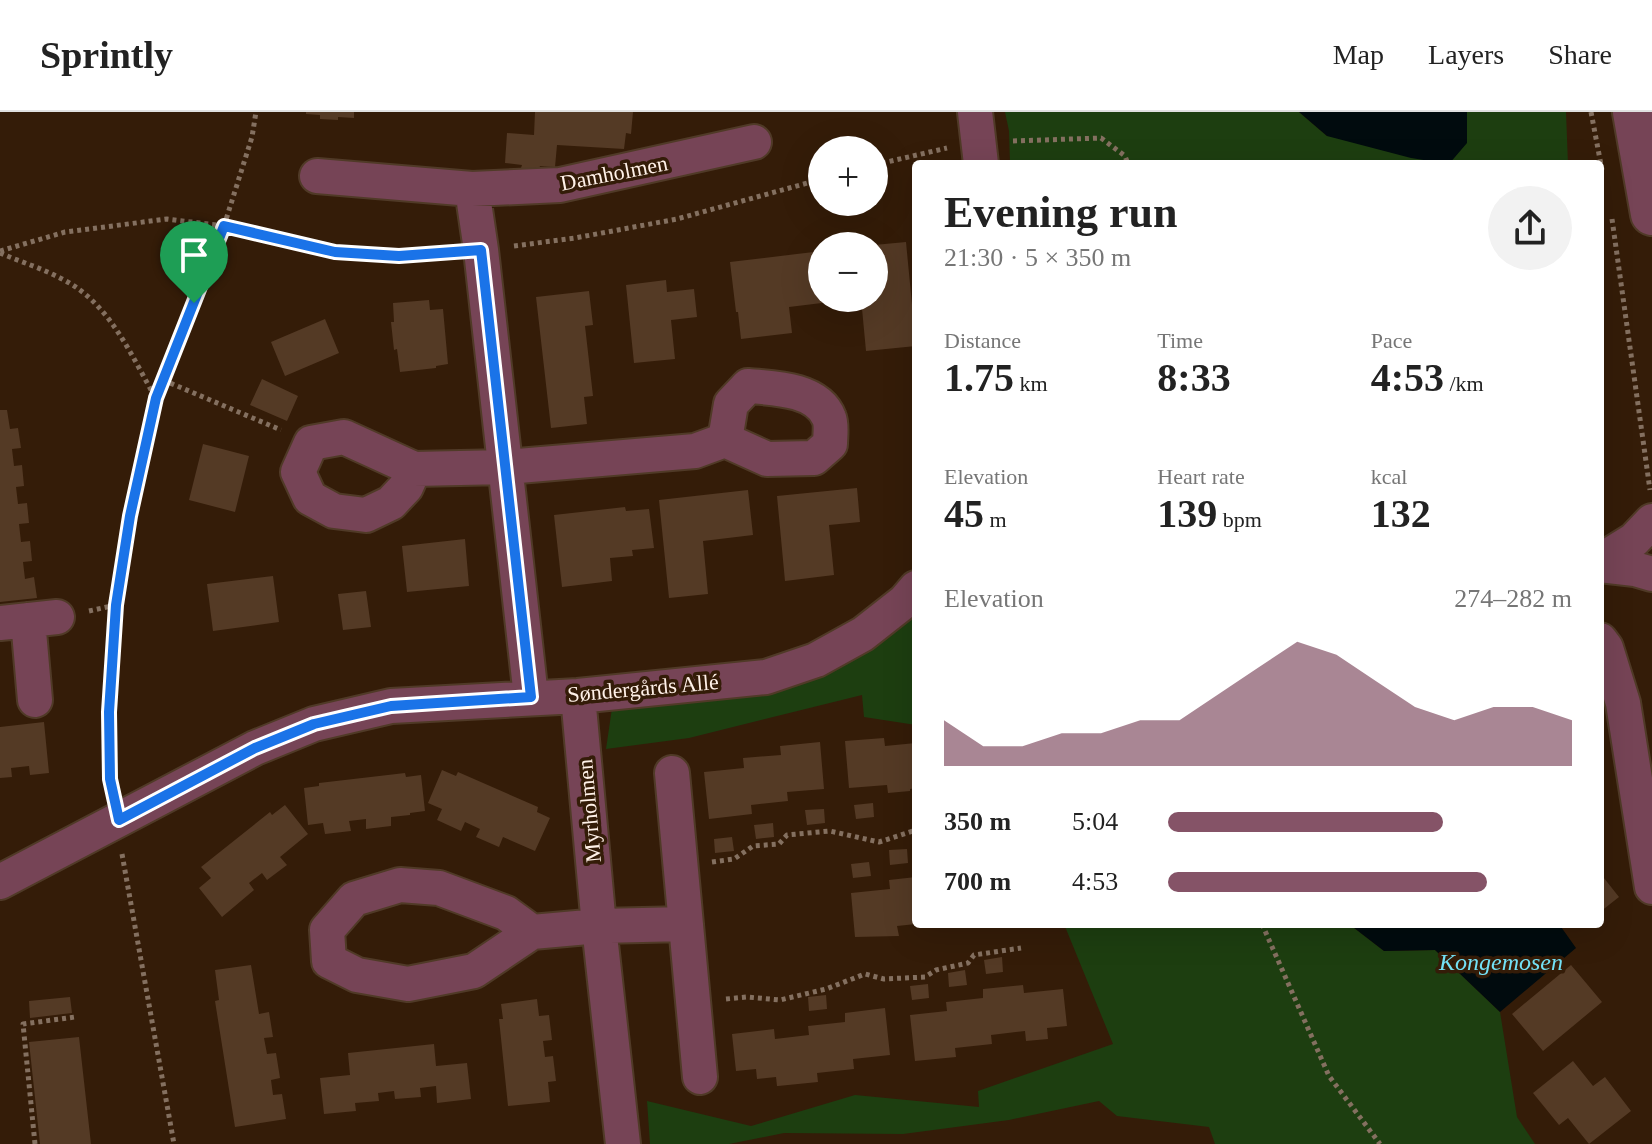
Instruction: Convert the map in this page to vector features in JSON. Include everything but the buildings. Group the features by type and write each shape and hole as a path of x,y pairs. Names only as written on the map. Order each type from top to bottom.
{"street":[{"path":"1634,112 1652,214"},
{"name":"Damholmen","path":"317,176 472,189 560,185 754,142"},
{"path":"472,189 531,697"},
{"path":"414,469 406,487 391,503 366,515 334,511 310,498 298,472 311,443 344,437 414,469 506,467 695,451 725,440"},
{"path":"1604,560 1634,540 1651,505"},
{"path":"1604,564 1652,574"},
{"name":"Søndergårds Allé","path":"0,882 255,748 314,724 391,706 578,696 766,677 816,660 863,634 912,593"},
{"path":"28,620 35,700"},
{"path":"1604,645 1623,703 1652,887"},
{"name":"Myrholmen","path":"578,696 623,1144"},
{"path":"672,773 700,1077"},
{"path":"532,932 506,913 439,888 400,885 354,899 327,930 329,961 357,975 408,984 474,971 532,932 599,926 686,924"}],"path":[{"path":"174,1144 110,779 109,712 116,605 133,501 156,398 224,226 252,137 256,112"},
{"path":"1591,112 1601,160"},
{"path":"888,162 978,139 1101,138 1126,160"},
{"path":"1604,175 1605,180"},
{"path":"0,252 65,232 167,219 224,226 335,252 399,256 481,250 575,238 677,219 808,183"},
{"path":"1610,208 1651,505"},
{"path":"0,252 65,281 85,294 113,323 156,398"},
{"path":"163,380 280,430 309,447"},
{"path":"681,867 734,859 753,846 779,844 787,835 830,831 879,842 912,831"},
{"path":"1264,928 1329,1076 1380,1144"},
{"path":"694,1003 747,997 780,1000 826,989 865,974 884,979 925,977 936,970 968,963 974,955 1021,948"},
{"path":"35,1144 23,1024 75,1017"}],"green space":[{"path":"1005,112 1299,112 1327,136 1467,143 1467,112 1566,112 1568,160 1010,160"},
{"path":"912,609 912,724 864,717 862,695 689,738 606,749 612,708 810,680 881,642"},
{"path":"1066,928 1354,928 1384,951 1435,950 1500,1012 1517,1117 1535,1144 1215,1144 1209,1127 1117,1116 1099,1101 1009,1120 903,1134 784,1133 729,1144 650,1144 647,1101 751,1126 855,1095 979,1107 978,1091 1113,1044"}],"water":[{"path":"1299,112 1467,112 1467,143 1452,160 1411,158 1327,136"},
{"name":"Kongemosen","path":"1354,928 1562,928 1576,948 1500,1012 1435,950 1384,951"}],"route":[{"path":"224,226 335,252 399,256 481,250 531,697 391,706 314,724 255,748 119,820 110,779 109,712 116,605 133,501 156,398 194,303 224,226"}]}
